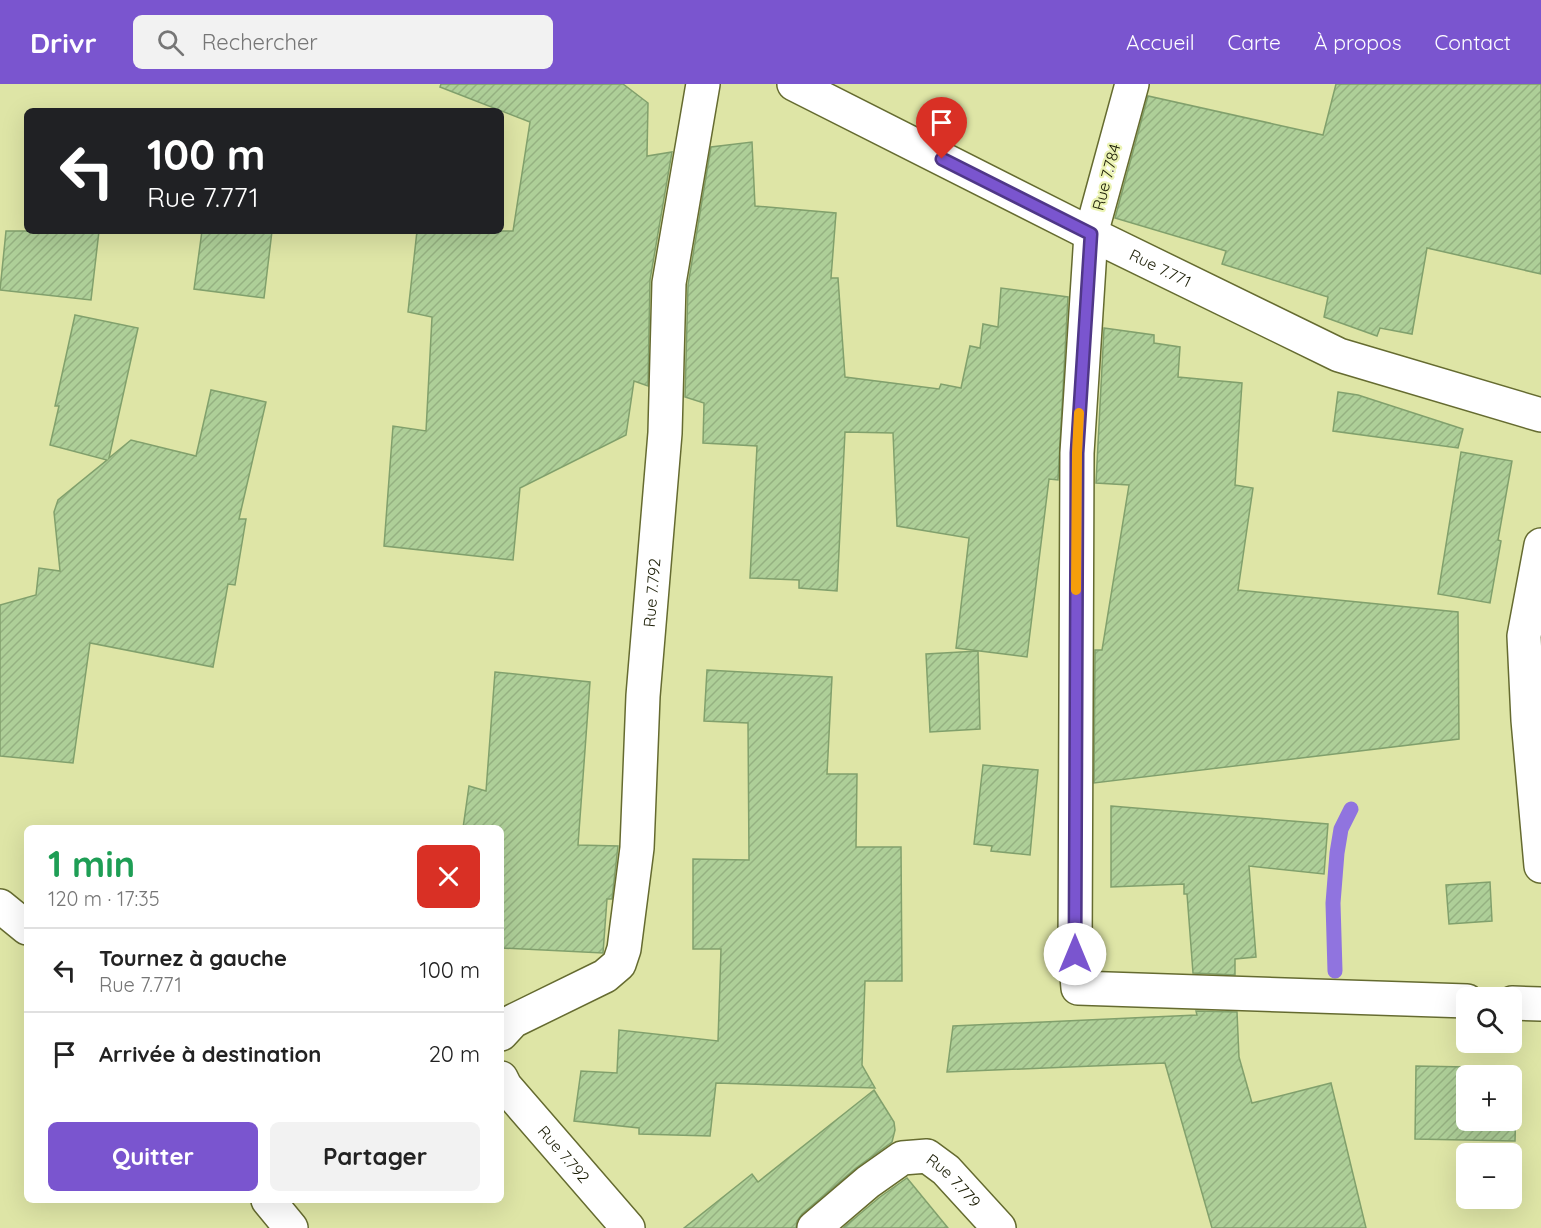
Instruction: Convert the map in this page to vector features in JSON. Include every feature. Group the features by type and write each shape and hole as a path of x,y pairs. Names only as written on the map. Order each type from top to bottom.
{"street":[{"name":"Rue 7.792","path":"504,1031 513,1021 605,976 619,964 624,949 637,848 643,696 665,434 669,283 703,84"},
{"name":"Rue 7.771","path":"794,84 1091,234 1339,355 1541,416"},
{"name":"Rue 7.784","path":"1132,84 1091,234 1077,453 1075,954 1078,988 1456,1001"},
{"path":"1541,545 1524,636 1528,720 1541,866"},
{"path":"0,906 24,926"},
{"path":"1522,1003 1541,1004"},
{"name":"Rue 7.792","path":"504,1084 628,1228"},
{"name":"Rue 7.779","path":"814,1228 868,1182 902,1158 927,1156 946,1170 999,1228"},
{"path":"270,1203 291,1228"}],"building":[{"path":"441,84 623,84 648,103 647,156 672,152 650,280 648,386 634,381 626,435 520,488 513,560 384,546 393,426 426,431 432,317 408,312 417,234 504,234 504,231 513,231 530,122 504,112 504,108 494,108 440,87"},
{"path":"1336,84 1541,84 1541,274 1427,248 1412,334 1380,328 1377,336 1324,317 1328,297 1222,264 1226,251 1115,218 1148,96 1323,135"},
{"path":"752,142 755,206 836,213 831,278 838,278 845,377 939,389 941,384 961,388 970,346 980,348 983,324 998,327 1001,288 1068,297 1058,480 1049,479 1027,657 956,648 969,538 897,526 893,433 845,432 837,591 799,588 799,580 750,578 757,446 703,443 704,403 685,397 688,285 711,147"},
{"path":"6,231 24,231 24,234 99,234 91,300 0,290"},
{"path":"202,234 272,234 264,298 194,289"},
{"path":"75,315 138,328 109,458 131,440 196,456 211,390 266,402 239,519 246,519 235,585 228,584 213,667 90,643 73,763 0,756 0,605 36,595 39,568 60,571 54,512 58,500 107,460 50,445 59,406 55,406"},
{"path":"1104,328 1154,335 1154,343 1180,347 1178,377 1242,383 1235,485 1253,488 1238,590 1458,612 1459,739 1094,783 1095,650 1102,650 1129,485 1096,483"},
{"path":"1338,392 1358,395 1463,429 1458,448 1333,431"},
{"path":"1461,452 1512,461 1490,603 1438,594"},
{"path":"978,651 980,729 930,732 926,654"},
{"path":"707,670 832,677 827,774 857,774 856,847 901,847 902,981 865,981 862,1065 875,1088 716,1083 710,1136 639,1134 639,1128 574,1121 581,1071 617,1073 619,1030 718,1041 721,949 693,949 693,859 749,860 748,723 704,721"},
{"path":"495,672 590,682 578,845 618,846 612,899 607,899 603,953 504,948 504,825 463,825 469,786 486,791"},
{"path":"983,765 1038,770 1030,855 991,851 992,846 974,844"},
{"path":"1111,806 1328,824 1324,874 1249,866 1256,957 1235,959 1235,975 1193,973 1187,894 1184,894 1184,884 1111,887"},
{"path":"1490,882 1492,921 1449,924 1446,885"},
{"path":"1196,1011 1237,1012 1239,1057 1252,1103 1331,1083 1366,1228 1212,1228 1165,1063 947,1072 953,1026 1197,1015"},
{"path":"1416,1066 1456,1067 1456,1131 1515,1131 1515,1141 1415,1139"},
{"path":"874,1090 894,1122 892,1142 856,1168 802,1214 797,1221 796,1228 684,1228 752,1174 758,1182"},
{"path":"907,1178 948,1228 843,1228 880,1197"}],"waterway":[{"path":"1335,971 1333,903 1337,853 1341,829 1351,809"}],"slow traffic":[{"path":"1076,590 1079,413"}],"route":[{"path":"942,159 1091,234 1077,453 1075,954"}]}
